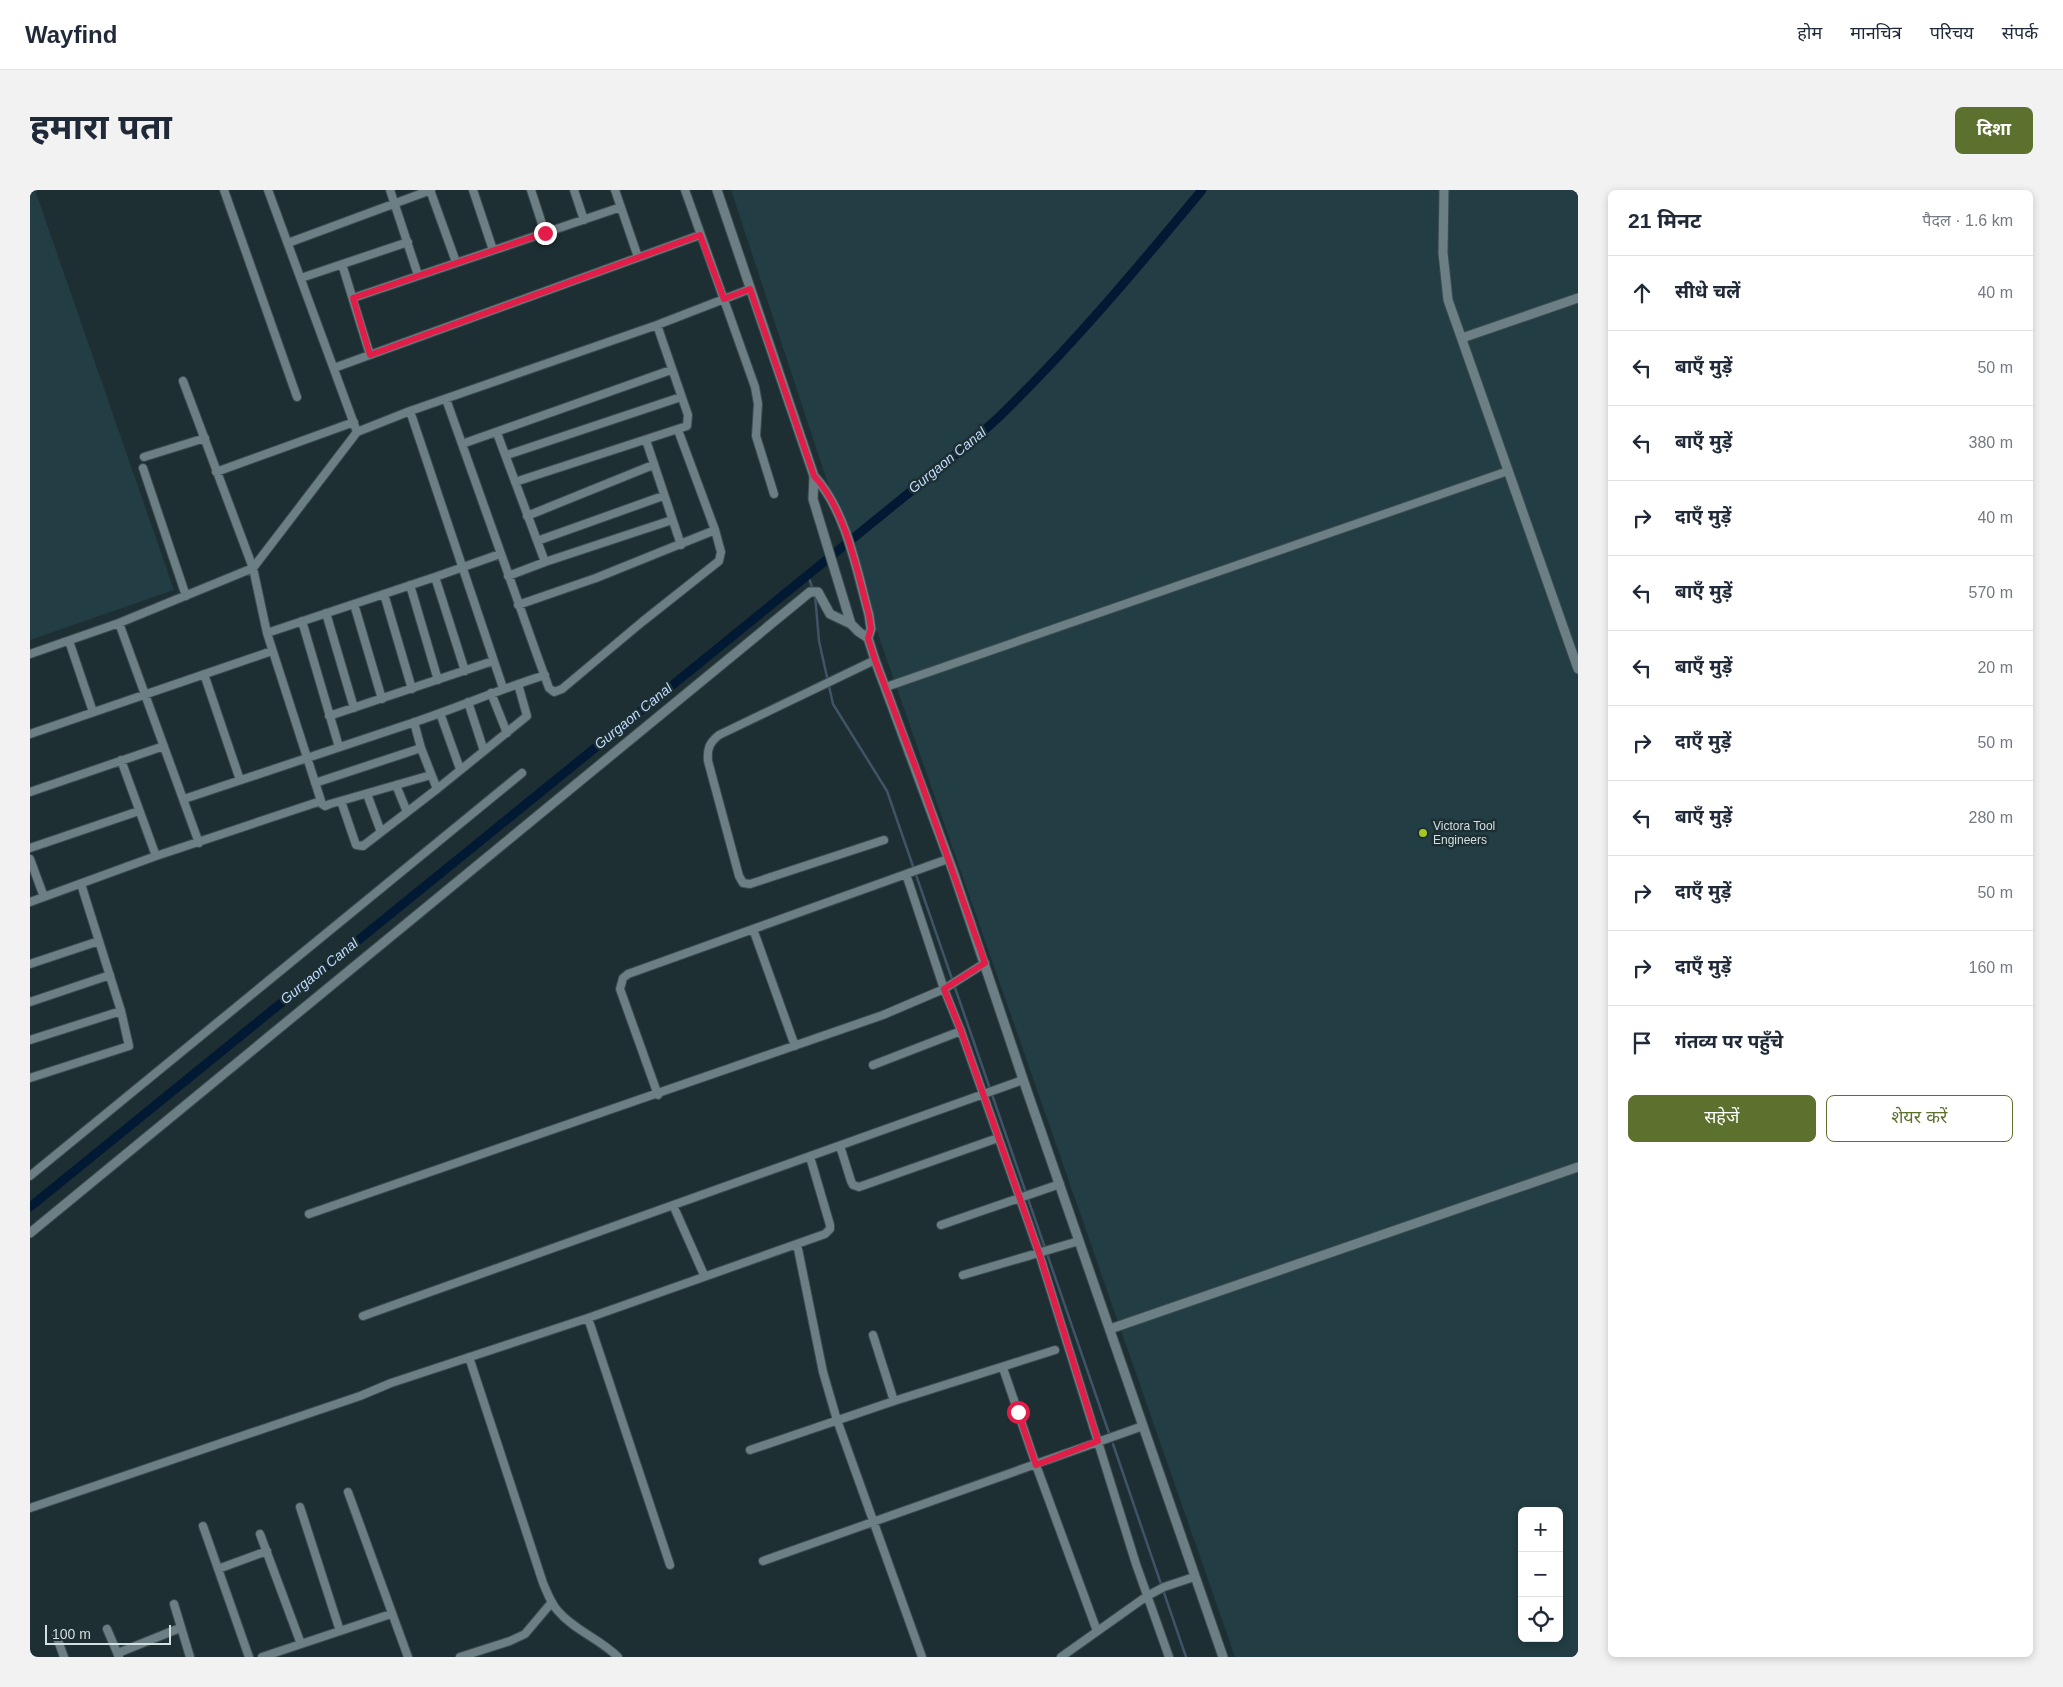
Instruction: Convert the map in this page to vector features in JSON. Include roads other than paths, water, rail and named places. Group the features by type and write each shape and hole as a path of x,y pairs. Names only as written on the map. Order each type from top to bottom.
{"street":[{"path":"224,190 296,396"},
{"path":"268,190 358,432"},
{"path":"390,190 418,275"},
{"path":"288,242 430,190 456,262"},
{"path":"473,190 492,250"},
{"path":"531,190 545,233"},
{"path":"574,190 584,220"},
{"path":"615,190 638,257"},
{"path":"685,190 755,387 758,404 756,436 774,494"},
{"path":"717,190 814,476 828,493 842,524 871,624 868,638 875,660 985,963 1023,1080 1223,1657"},
{"path":"1444,190 1443,253 1448,300 1578,670"},
{"path":"353,298 621,207"},
{"path":"334,368 700,235"},
{"path":"301,278 408,242"},
{"path":"342,264 370,355"},
{"path":"30,654 120,623 253,568 358,432 410,411 656,326 750,289"},
{"path":"1462,338 1578,298"},
{"path":"516,482 687,426 689,420 656,326"},
{"path":"462,444 671,370"},
{"path":"183,381 253,568 272,651 320,801 325,806 431,775"},
{"path":"506,455 681,397"},
{"path":"446,400 518,605 551,691 562,689 642,622 716,565 722,555 715,530 678,430"},
{"path":"410,411 493,661 504,688"},
{"path":"216,472 354,422"},
{"path":"497,432 545,562"},
{"path":"144,457 205,438"},
{"path":"646,440 663,496 681,545"},
{"path":"527,516 653,465"},
{"path":"143,468 186,596"},
{"path":"886,687 1508,471"},
{"path":"814,476 813,499 833,568 852,624 868,638"},
{"path":"536,541 663,496"},
{"path":"508,576 672,520"},
{"path":"518,605 596,578 715,530"},
{"path":"267,633 500,554"},
{"path":"435,577 465,671"},
{"path":"410,586 438,680"},
{"path":"30,1233 813,591 820,594 830,614 852,624"},
{"path":"384,594 412,689"},
{"path":"354,604 382,698"},
{"path":"326,613 354,708"},
{"path":"302,621 339,746"},
{"path":"120,623 199,843"},
{"path":"69,640 93,712"},
{"path":"30,734 272,651"},
{"path":"875,660 719,735 709,744 707,752 739,876 743,883 750,884 884,840"},
{"path":"329,716 493,661"},
{"path":"204,674 240,780"},
{"path":"184,799 307,756 414,722 504,688 545,675"},
{"path":"341,801 356,845 363,846 527,716 518,684"},
{"path":"491,693 506,733"},
{"path":"468,702 484,751"},
{"path":"440,713 460,769"},
{"path":"414,722 421,748 437,789"},
{"path":"30,792 164,746"},
{"path":"314,782 421,748"},
{"path":"121,760 156,856"},
{"path":"30,1176 522,774"},
{"path":"396,785 407,812"},
{"path":"368,794 381,832"},
{"path":"30,902 156,856 320,801"},
{"path":"30,848 139,811"},
{"path":"30,859 44,897"},
{"path":"658,1095 620,989 623,978 628,974 948,859"},
{"path":"909,873 961,1031 989,1092 998,1138 1024,1196 1043,1251 1098,1441 1147,1596 1169,1657"},
{"path":"30,1078 129,1046 121,1010 81,884"},
{"path":"753,929 796,1046"},
{"path":"30,964 99,941"},
{"path":"309,1214 658,1095 889,1013 947,987 985,963"},
{"path":"30,1002 110,975"},
{"path":"30,1040 121,1010"},
{"path":"872,1065 961,1031"},
{"path":"363,1316 1023,1080"},
{"path":"840,1146 851,1182 859,1187 998,1138"},
{"path":"30,1508 360,1396 391,1383 588,1318 704,1275 825,1234 830,1229 810,1156"},
{"path":"1110,1329 1578,1167"},
{"path":"941,1225 1060,1184"},
{"path":"673,1206 704,1275"},
{"path":"963,1275 1079,1240"},
{"path":"797,1244 823,1372 837,1420 922,1657"},
{"path":"588,1318 670,1564"},
{"path":"873,1335 894,1401"},
{"path":"750,1450 894,1401 1055,1350"},
{"path":"469,1357 552,1602 556,1610 566,1619 611,1650 618,1657"},
{"path":"1003,1368 1036,1465 1097,1631"},
{"path":"763,1562 1144,1426"},
{"path":"348,1492 408,1657"},
{"path":"300,1507 340,1631"},
{"path":"203,1526 249,1657"},
{"path":"260,1534 301,1644"},
{"path":"218,1569 267,1551"},
{"path":"1061,1657 1147,1596 1194,1577"},
{"path":"460,1657 510,1641 525,1634 552,1602"},
{"path":"174,1604 190,1657"},
{"path":"262,1657 391,1614"},
{"path":"107,1629 119,1655 180,1628"},
{"path":"56,1635 64,1657"}],"waterway":[{"name":"Gurgaon Canal","path":"30,1207 984,430 1028,388 1079,333 1202,190"},
{"path":"808,575 813,590"},
{"path":"815,595 819,641 833,704 887,791 1110,1436"},
{"path":"1113,1444 1186,1657"}],"place":[{"name":"Victora Tool Engineers","path":"1423,833"}]}
